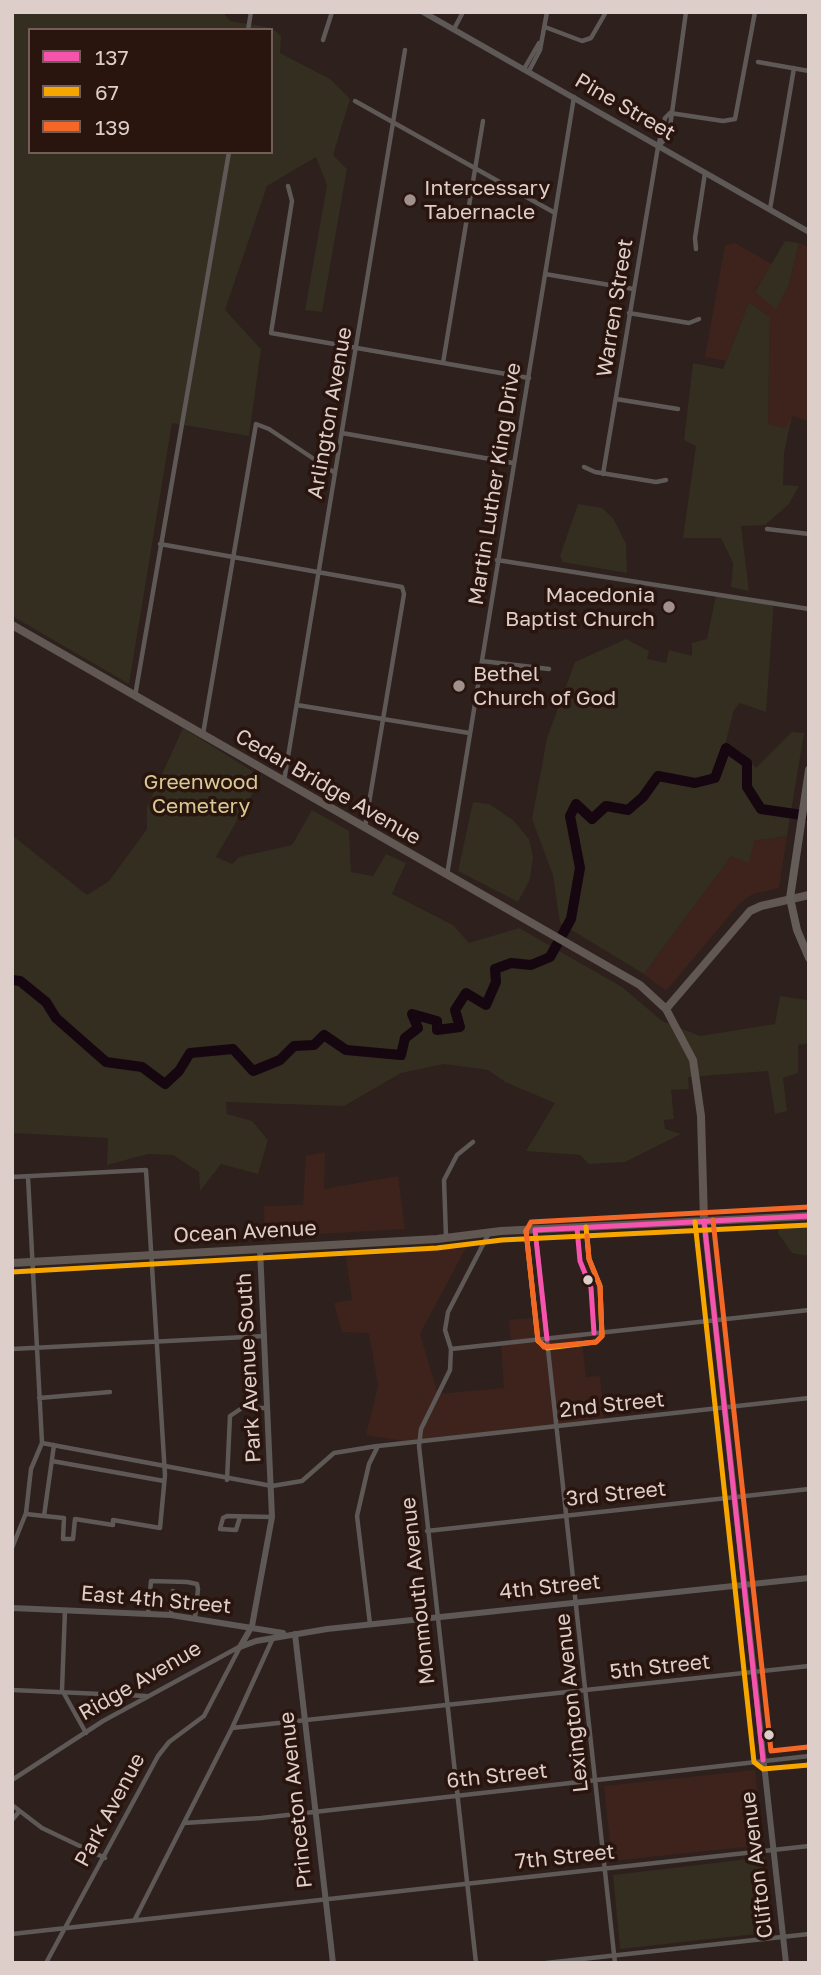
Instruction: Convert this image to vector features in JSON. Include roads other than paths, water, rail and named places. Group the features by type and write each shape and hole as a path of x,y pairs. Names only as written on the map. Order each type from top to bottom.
{"highway":[{"path":"809,770 792,897 797,930 809,958"}],"main road":[{"name":"Cedar Bridge Avenue","path":"12,625 446,876 627,976 666,1009 684,1039 697,1075 704,1221"},
{"path":"666,1009 750,911 792,897 809,895"},
{"name":"Ocean Avenue","path":"12,1263 446,1238 489,1232 809,1216"}],"street":[{"path":"323,40 332,12"},
{"name":"Pine Street","path":"423,12 809,232"},
{"path":"453,30 463,12"},
{"path":"527,70 540,50 547,12"},
{"path":"544,27 582,41 591,38 606,12"},
{"name":"Warren Street","path":"603,474 658,147 670,113 686,12"},
{"path":"670,113 723,121 735,119 755,12"},
{"name":"Arlington Avenue","path":"284,782 358,349 405,50"},
{"path":"758,62 809,71"},
{"path":"770,210 794,68"},
{"name":"Martin Luther King Drive","path":"446,876 574,97"},
{"path":"355,101 555,213"},
{"path":"443,363 483,121"},
{"path":"135,696 229,154"},
{"path":"696,249 695,238 705,173"},
{"path":"288,186 292,201 271,333 529,378"},
{"path":"545,274 633,289"},
{"path":"629,313 689,323 699,319"},
{"path":"616,399 678,409"},
{"path":"203,735 256,425 269,429 335,473"},
{"path":"342,433 513,463"},
{"path":"584,467 603,474 656,482 666,480"},
{"path":"767,529 809,534"},
{"path":"160,544 383,581 402,587 404,594 365,828"},
{"path":"497,560 809,609"},
{"path":"482,661 549,669"},
{"path":"296,705 469,733"},
{"path":"446,1238 444,1180 457,1155 473,1142"},
{"path":"12,1177 146,1170 164,1468 160,1528 113,1520 113,1525 26,1514"},
{"path":"12,1549 26,1514 31,1469 42,1443 28,1177"},
{"name":"Clifton Avenue","path":"704,1221 786,1963"},
{"name":"Lexington Avenue","path":"535,1230 615,1960"},
{"name":"Monmouth Avenue","path":"476,1963 419,1442 421,1429 447,1379 452,1360 445,1330 448,1312 489,1232"},
{"name":"Park Avenue South","path":"260,1249 272,1486"},
{"path":"451,1349 809,1310"},
{"path":"12,1349 265,1336"},
{"path":"39,1398 110,1392"},
{"name":"2nd Street","path":"378,1446 809,1398"},
{"path":"227,1480 230,1416 242,1408 268,1408"},
{"path":"42,1443 227,1480 272,1486 302,1480 334,1453 378,1446"},
{"path":"44,1516 49,1462 52,1461 54,1445"},
{"path":"370,1624 357,1516 369,1464 378,1446"},
{"path":"52,1461 164,1481"},
{"name":"Park Avenue","path":"46,1963 158,1756 169,1742 204,1716 252,1626 272,1517 272,1486"},
{"name":"3rd Street","path":"427,1531 809,1489"},
{"path":"240,1517 236,1530 220,1529 223,1518 240,1517 272,1517"},
{"path":"64,1518 63,1539 73,1539 75,1519"},
{"name":"4th Street","path":"295,1634 809,1578"},
{"path":"148,1614 151,1581 165,1580 197,1584 195,1618"},
{"path":"171,1615 173,1591"},
{"name":"East 4th Street","path":"12,1608 171,1615 295,1634"},
{"path":"65,1610 63,1692 86,1733"},
{"name":"Ridge Avenue","path":"12,1780 147,1696 240,1647 295,1634"},
{"name":"Princeton Avenue","path":"295,1634 332,1963"},
{"path":"135,1919 232,1728 273,1638"},
{"name":"5th Street","path":"232,1728 809,1667"},
{"path":"12,1690 147,1696"},
{"name":"6th Street","path":"184,1823 457,1797 809,1756"},
{"path":"12,1805 41,1828 105,1858"},
{"path":"12,1820 18,1812"},
{"name":"7th Street","path":"12,1934 809,1846"},
{"path":"546,1963 615,1960 809,1934"}],"waterway":[{"path":"12,980 20,981 46,1002 56,1018 106,1062 142,1067 165,1084 179,1071 190,1053 233,1049 253,1071 280,1060 294,1046 314,1045 324,1035 346,1050 401,1055 405,1038 418,1028 412,1014 437,1021 437,1030 460,1027 455,1010 466,993 486,1005 496,982 495,969 511,963 531,965 550,957 571,919 580,868 570,816 576,804 592,819 606,806 628,810 643,797 658,776 695,783 715,778 726,748 747,763 747,787 761,809 809,816"}],"place":[{"name":"Intercessary Tabernacle","path":"410,200"},
{"name":"Macedonia Baptist Church","path":"669,607"},
{"name":"Bethel Church of God","path":"459,686"}],"park label":[{"name":"Greenwood Cemetery","path":"201,794"}]}
